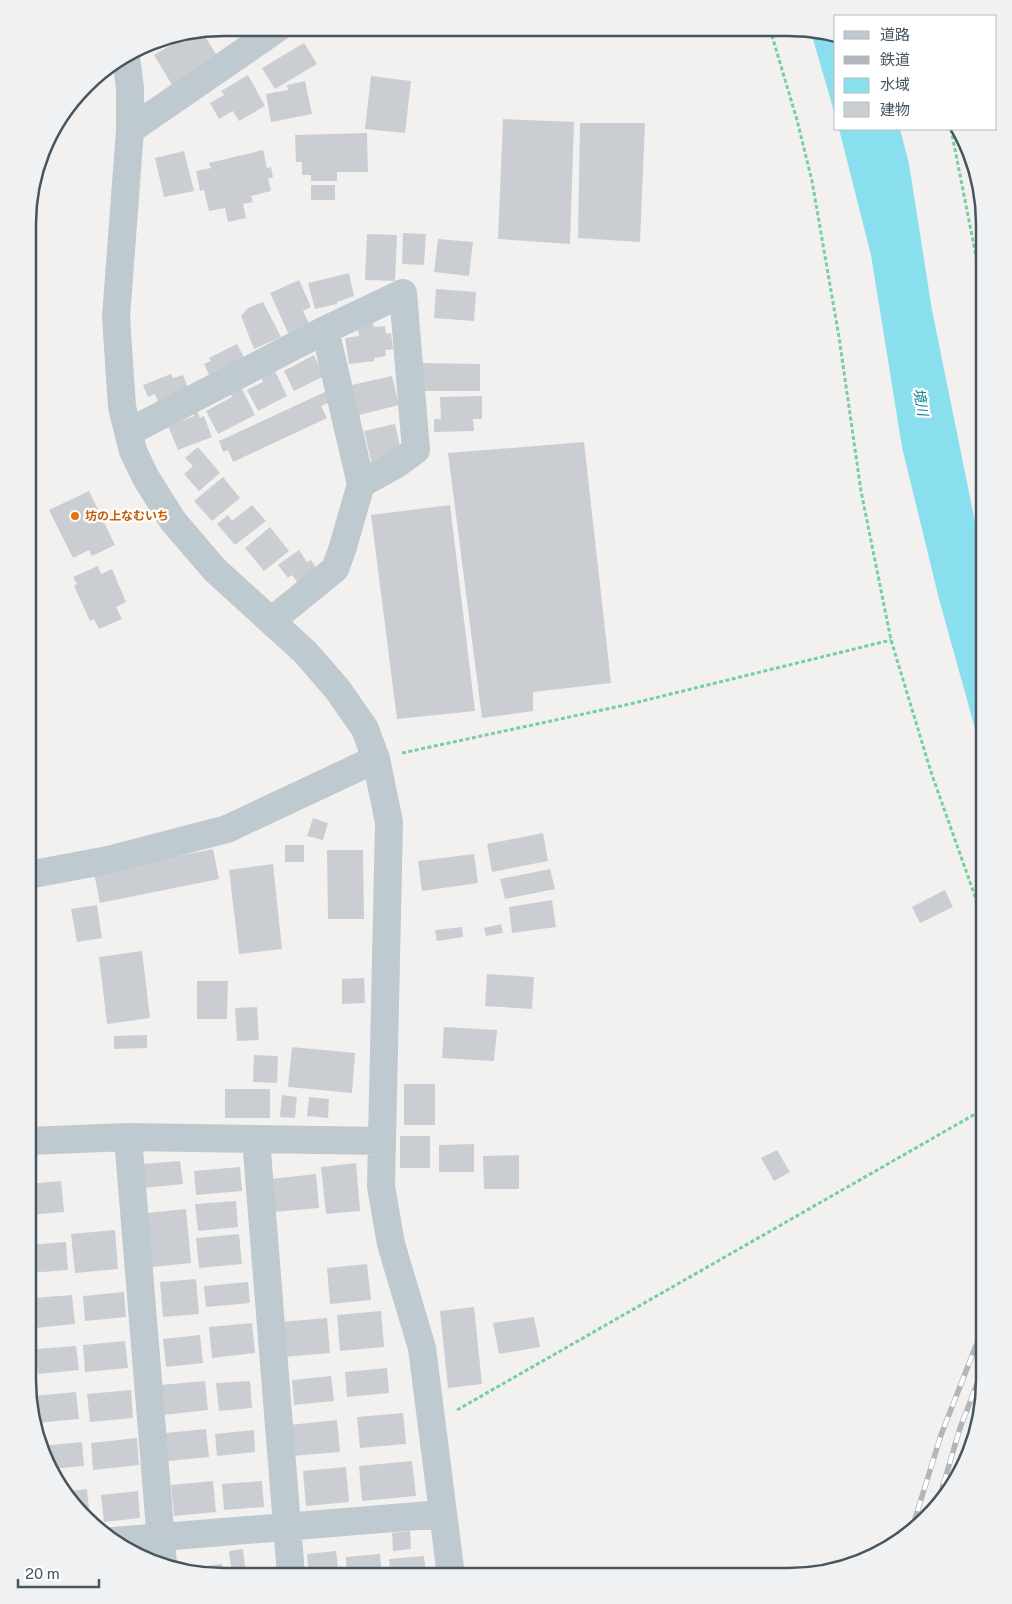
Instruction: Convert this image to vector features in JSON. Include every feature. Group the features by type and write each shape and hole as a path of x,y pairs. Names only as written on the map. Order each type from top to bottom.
{"street":[{"path":"130,130 266,36"},
{"path":"127,63 130,88 130,130 116,317 122,407 134,451 146,478 173,521 214,570 305,652 338,690 365,729 376,759 389,822 381,1186 391,1244 422,1348 450,1568"},
{"path":"129,432 325,330 404,293 416,450 397,464 361,484"},
{"path":"271,622 335,569 361,484 325,330"},
{"path":"36,874 108,860 227,829 376,759"},
{"path":"36,1141 128,1137 382,1141"},
{"path":"128,1137 162,1557"},
{"path":"256,1139 291,1568"},
{"path":"126,1540 442,1514"}],"path":[{"path":"772,36 812,181 838,328 861,491 891,640 931,772 976,899"},
{"path":"951,131 976,256"},
{"path":"376,759 630,704 891,640"},
{"path":"432,1424 976,1113"}],"water":[{"path":"813,38 834,42 834,111"},
{"name":"境川","path":"839,130 900,130 909,164 932,310 976,527 976,732 939,599 902,447 871,255"}],"building":[{"path":"206,38 218,57 172,85 154,55 173,44"},
{"path":"304,43 317,64 275,89 262,68"},
{"path":"248,75 265,106 239,121 233,111 219,119 210,103 224,95 221,91"},
{"path":"371,76 411,81 405,133 365,129"},
{"path":"305,81 312,114 271,122 266,94 288,90 287,85"},
{"path":"503,119 574,122 570,244 498,239"},
{"path":"580,123 645,123 640,242 578,238"},
{"path":"367,133 368,172 337,172 337,181 311,181 311,175 302,175 302,162 296,162 295,135"},
{"path":"263,150 267,168 271,167 273,177 268,179 271,191 251,196 253,202 243,204 246,218 228,222 225,208 209,211 204,190 200,191 196,171 211,168 209,163"},
{"path":"184,151 194,191 164,197 155,158"},
{"path":"311,185 335,185 335,200 311,200"},
{"path":"403,233 426,234 424,265 402,264"},
{"path":"367,234 397,235 395,281 365,280"},
{"path":"438,239 473,242 469,276 434,272"},
{"path":"349,273 354,296 337,302 337,304 315,309 308,283"},
{"path":"299,280 311,307 303,311 309,323 288,333 270,293"},
{"path":"436,289 476,292 474,321 434,318"},
{"path":"263,302 281,337 254,349 241,316 248,308"},
{"path":"373,323 374,327 385,326 386,334 391,333 393,349 385,350 386,356 374,358 374,361 349,364 345,338 359,336 357,324"},
{"path":"237,344 245,359 210,377 204,364 211,361 209,358"},
{"path":"314,355 324,376 294,391 284,371"},
{"path":"422,363 480,364 480,391 422,391"},
{"path":"275,371 287,396 258,411 247,390 263,382 261,378"},
{"path":"171,374 173,378 183,375 189,390 158,402 155,394 148,397 143,385"},
{"path":"392,376 399,405 359,415 352,385"},
{"path":"241,387 255,415 218,434 206,411 232,397 230,393"},
{"path":"325,392 330,402 321,406 327,418 233,462 228,450 223,452 219,441"},
{"path":"482,396 482,419 473,419 474,431 434,432 434,419 441,419 440,397"},
{"path":"197,410 200,418 204,416 212,437 178,450 168,426 194,416 193,412"},
{"path":"395,424 401,451 372,465 364,431"},
{"path":"584,442 611,683 533,692 533,711 482,718 448,453"},
{"path":"198,447 220,473 199,491 184,474 193,466 185,458"},
{"path":"223,477 240,498 212,521 194,501"},
{"path":"89,491 115,545 92,556 89,550 73,558 49,510"},
{"path":"252,505 266,521 235,545 217,524 228,515 232,521"},
{"path":"450,505 475,711 397,719 371,515"},
{"path":"270,527 289,551 264,571 245,548"},
{"path":"299,550 307,562 311,560 317,569 298,583 292,575 288,578 278,565"},
{"path":"98,566 101,574 112,569 126,602 116,607 122,619 99,629 94,619 90,621 74,586 77,584 73,577"},
{"path":"313,818 328,823 323,840 307,836"},
{"path":"543,833 548,861 492,872 487,844"},
{"path":"285,845 304,845 304,862 285,862"},
{"path":"213,849 219,879 100,903 94,873"},
{"path":"327,850 363,850 364,919 328,919"},
{"path":"474,854 478,883 422,891 418,861"},
{"path":"273,864 282,949 239,954 229,870"},
{"path":"550,869 555,889 505,899 500,879"},
{"path":"945,890 953,907 920,923 912,907"},
{"path":"552,900 556,927 512,933 509,907"},
{"path":"97,905 102,938 77,942 71,909"},
{"path":"501,924 503,933 486,936 484,928"},
{"path":"462,927 463,937 437,941 435,930"},
{"path":"142,951 150,1018 107,1024 99,957"},
{"path":"487,974 534,977 532,1009 485,1006"},
{"path":"364,978 365,1003 342,1004 342,979"},
{"path":"197,981 228,981 227,1019 197,1019"},
{"path":"257,1007 259,1040 237,1041 235,1008"},
{"path":"444,1027 497,1030 494,1061 442,1058"},
{"path":"147,1035 147,1048 114,1049 114,1036"},
{"path":"292,1047 355,1053 352,1093 288,1087"},
{"path":"254,1055 278,1056 277,1083 253,1082"},
{"path":"404,1084 435,1084 435,1125 404,1125"},
{"path":"225,1089 270,1089 270,1118 225,1118"},
{"path":"282,1095 297,1097 295,1118 280,1117"},
{"path":"309,1097 329,1099 328,1118 307,1116"},
{"path":"400,1136 430,1136 430,1168 400,1168"},
{"path":"474,1144 474,1172 439,1172 439,1145"},
{"path":"777,1150 790,1172 774,1181 761,1158"},
{"path":"519,1155 519,1189 484,1189 483,1156"},
{"path":"180,1161 183,1184 144,1188 142,1164"},
{"path":"356,1163 360,1211 326,1214 321,1167"},
{"path":"240,1167 242,1191 196,1195 194,1171"},
{"path":"316,1174 319,1208 274,1212 271,1179"},
{"path":"61,1181 64,1212 36,1214 36,1183"},
{"path":"236,1201 238,1227 198,1231 195,1204"},
{"path":"186,1209 191,1263 152,1267 147,1213"},
{"path":"115,1230 118,1269 75,1273 71,1234"},
{"path":"239,1234 242,1264 199,1268 196,1238"},
{"path":"66,1242 68,1270 36,1273 36,1244"},
{"path":"367,1264 371,1300 330,1304 327,1268"},
{"path":"196,1279 199,1314 163,1317 160,1282"},
{"path":"248,1282 250,1303 206,1307 204,1286"},
{"path":"124,1292 126,1317 85,1321 83,1296"},
{"path":"72,1295 75,1324 36,1328 36,1298"},
{"path":"474,1307 482,1384 448,1388 440,1311"},
{"path":"381,1311 384,1347 340,1351 337,1315"},
{"path":"534,1317 540,1347 499,1354 493,1323"},
{"path":"327,1318 330,1353 283,1357 280,1322"},
{"path":"252,1323 255,1353 212,1358 209,1327"},
{"path":"200,1335 203,1363 166,1367 163,1339"},
{"path":"125,1341 128,1368 85,1372 83,1345"},
{"path":"76,1346 79,1370 38,1374 36,1349"},
{"path":"387,1368 389,1393 347,1397 345,1372"},
{"path":"331,1376 334,1401 294,1405 292,1380"},
{"path":"205,1381 208,1410 163,1415 160,1385"},
{"path":"250,1381 252,1408 219,1411 216,1383"},
{"path":"131,1390 133,1418 90,1422 87,1394"},
{"path":"76,1392 79,1419 41,1422 37,1396"},
{"path":"403,1413 406,1444 360,1448 357,1417"},
{"path":"337,1420 340,1452 292,1456 289,1425"},
{"path":"206,1429 209,1457 168,1461 165,1433"},
{"path":"254,1430 255,1452 217,1456 215,1434"},
{"path":"137,1438 139,1465 93,1470 91,1443"},
{"path":"82,1442 84,1466 58,1468 48,1445"},
{"path":"412,1461 416,1496 362,1501 359,1466"},
{"path":"346,1467 349,1502 306,1506 303,1471"},
{"path":"213,1481 216,1512 174,1516 171,1485"},
{"path":"262,1481 264,1507 224,1510 222,1484"},
{"path":"87,1489 89,1511 83,1504 73,1491"},
{"path":"138,1491 140,1518 104,1522 101,1495"},
{"path":"410,1531 411,1549 393,1551 392,1533"},
{"path":"243,1549 245,1567 231,1568 229,1551"},
{"path":"336,1551 338,1568 308,1568 307,1554"},
{"path":"380,1554 381,1568 347,1568 346,1557"},
{"path":"424,1556 425,1568 390,1568 389,1559"},
{"path":"222,1564 222,1568 212,1567 202,1566"}],"railway":[{"path":"915,1518 941,1435 976,1345"},
{"path":"943,1485 960,1428 975,1388"}],"place":[{"name":"坊の上なむいち","path":"75,516"}]}
